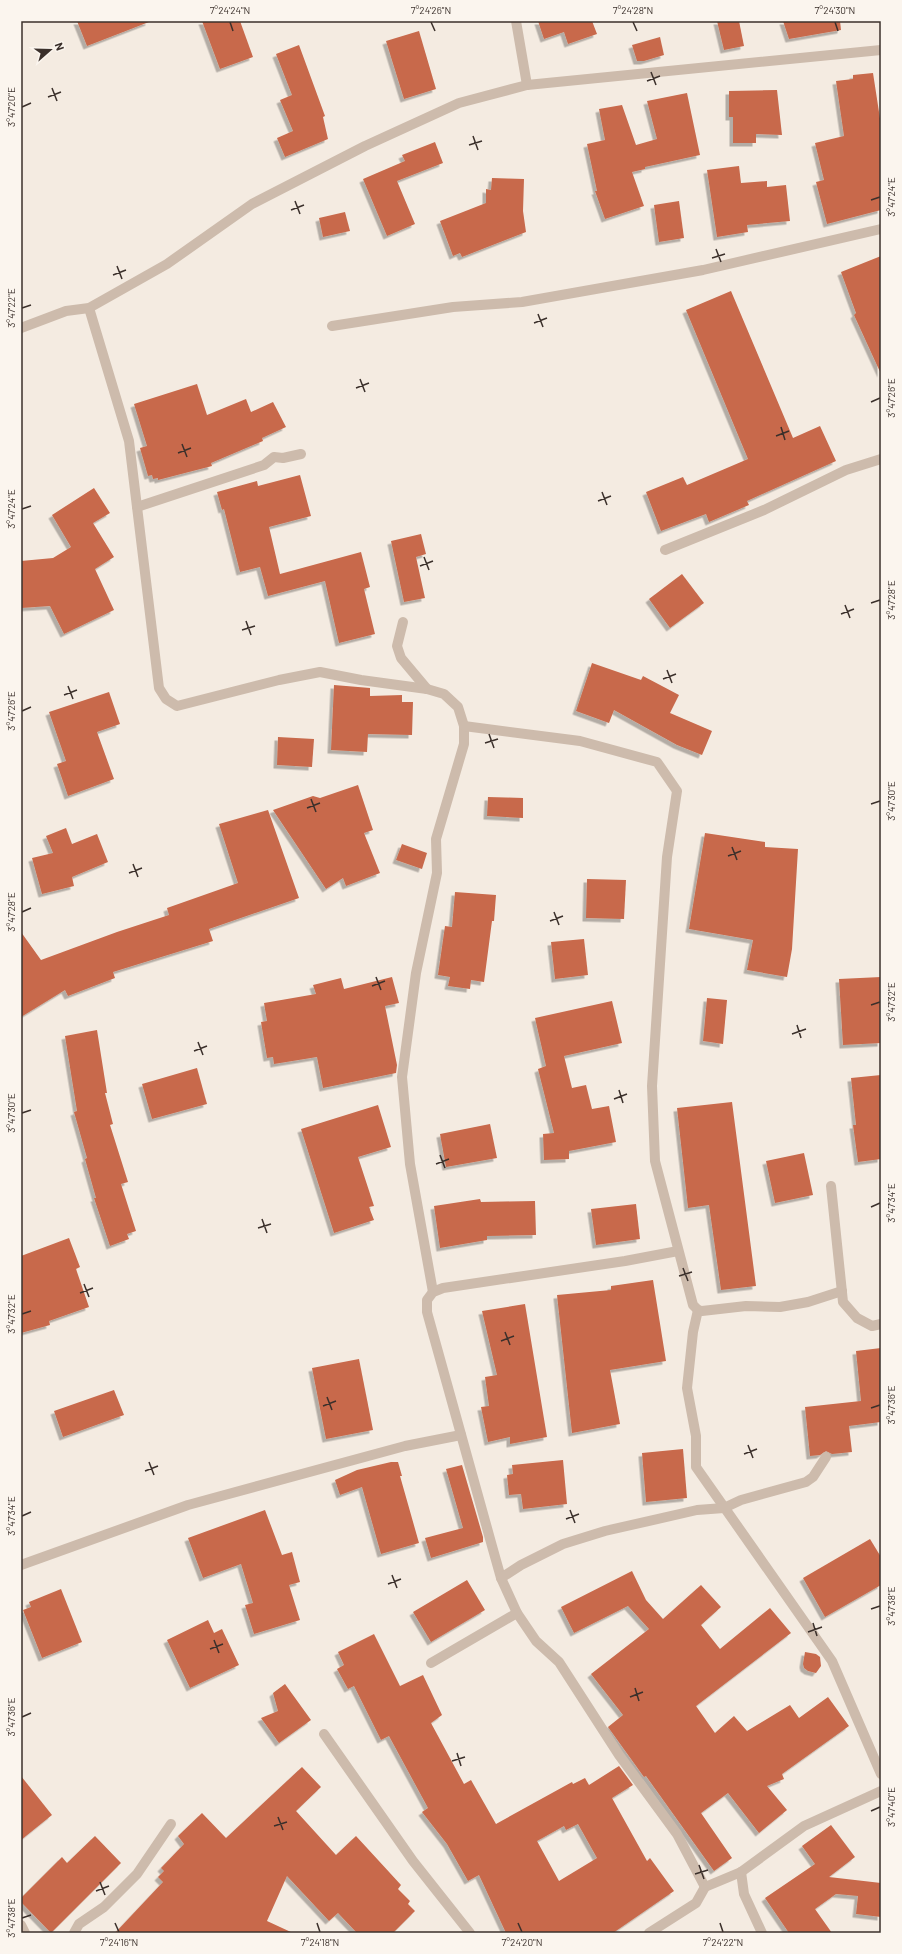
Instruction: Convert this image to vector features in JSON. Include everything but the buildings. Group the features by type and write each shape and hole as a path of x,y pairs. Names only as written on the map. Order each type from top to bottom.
{"street":[{"path":"516,21 527,85"},
{"path":"21,328 66,311 90,308 168,264 252,204 365,146 459,103 527,85 881,50"},
{"path":"332,326 453,307 522,302 695,271 881,229"},
{"path":"90,308 129,441 159,688 166,699 177,706 279,680 320,672 361,680 428,689 444,694 458,707 464,726 464,744 436,839 437,873 416,973 402,1077 410,1164 433,1292"},
{"path":"137,507 264,465 274,457 283,458 301,454"},
{"path":"665,550 764,510 846,470 881,459"},
{"path":"403,622 397,646 401,658 428,689"},
{"path":"464,726 580,741 657,762 677,791 667,856 652,1086 655,1161 693,1305 698,1310 710,1311 746,1306 780,1307 808,1302 842,1291"},
{"path":"831,1186 843,1302 857,1318 872,1326 881,1324"},
{"path":"678,1251 625,1261 443,1288 433,1292 427,1300 427,1312 501,1578 517,1613 536,1641 559,1662 619,1755 677,1834 705,1887"},
{"path":"698,1310 693,1332 687,1388 696,1436 696,1467 832,1661 881,1774"},
{"path":"21,1565 188,1505 406,1446 461,1436"},
{"path":"501,1578 522,1565 563,1544 606,1531 697,1510 724,1508 741,1500 806,1482 813,1477 826,1457"},
{"path":"432,1663 517,1613"},
{"path":"324,1734 413,1861 470,1933"},
{"path":"649,1933 696,1904 705,1887 741,1872 804,1826 881,1790"},
{"path":"74,1933 79,1924 104,1907 137,1874 172,1824"},
{"path":"741,1872 744,1894 762,1933"},
{"path":"21,1925 25,1933"}]}
